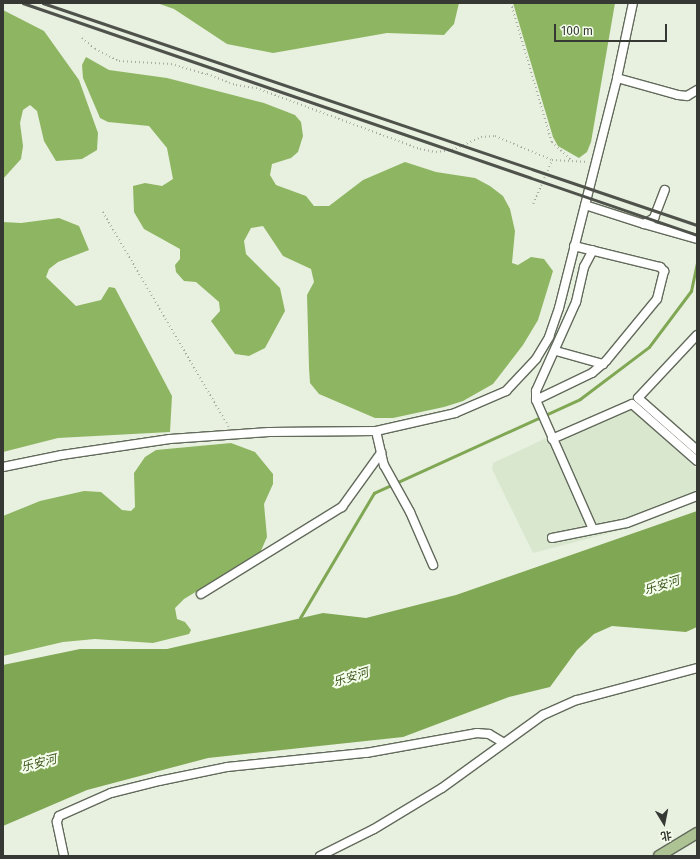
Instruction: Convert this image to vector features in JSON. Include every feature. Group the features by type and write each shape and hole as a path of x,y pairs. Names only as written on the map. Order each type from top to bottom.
{"main road":[{"path":"659,856 697,833"}],"street":[{"path":"3,467 170,439 233,434 376,431 455,413 506,390 520,378 549,337 561,301 617,78 633,3"},
{"path":"617,78 678,95 687,96 697,90"},
{"path":"644,224 654,218 666,190"},
{"path":"585,205 697,239"},
{"path":"536,400 592,373 603,364 657,300 664,270 660,267 574,246"},
{"path":"593,250 584,267 576,302 556,351 536,391 536,400 544,421 593,529"},
{"path":"697,335 638,398 697,450"},
{"path":"556,351 603,364"},
{"path":"552,439 632,404 697,461"},
{"path":"376,431 381,453 392,479 433,565"},
{"path":"201,594 342,507 381,453"},
{"path":"552,538 627,523 697,496"},
{"path":"320,856 374,829 435,792 543,715 577,700 697,668"},
{"path":"64,856 57,822 59,816 111,793 159,780 227,767 366,753 477,733 489,734 504,743"}],"path":[{"path":"511,3 552,142 571,160"},
{"path":"82,38 95,49 119,61 171,64 207,74 236,85 256,88 420,149 436,152 452,150 481,137 495,136 552,160 571,160 596,163"},
{"path":"533,204 552,160"},
{"path":"103,212 233,434"}],"shaded area":[{"path":"157,3 459,3 454,24 444,35 387,33 273,53 227,44 174,9"},
{"path":"513,3 615,3 591,142 587,152 579,158 558,146 553,137"},
{"path":"3,10 44,31 79,80 98,133 97,150 82,159 56,161 44,141 37,111 30,105 23,110 20,123 23,146 21,159 3,179"},
{"path":"86,57 109,70 167,78 264,103 295,115 301,122 303,136 298,152 291,158 272,164 270,175 276,185 306,196 314,206 329,206 363,180 405,162 436,172 475,178 490,186 503,196 510,209 515,231 512,263 518,265 531,257 544,259 553,271 538,320 523,345 493,384 463,401 444,407 393,418 375,418 319,394 310,383 309,368 307,295 314,282 311,269 283,256 263,226 251,228 244,241 246,254 280,288 285,311 265,348 249,356 235,354 211,321 220,311 219,302 196,282 184,281 176,272 175,265 180,259 180,249 144,229 134,212 133,186 145,183 162,186 173,179 167,148 149,126 108,122 100,118 83,78 82,65"},
{"path":"59,218 79,226 89,250 58,262 49,269 46,277 76,306 101,300 109,287 115,288 172,396 170,432 58,438 3,452 3,222 21,223"},
{"path":"618,404 625,404 697,469 697,501 633,527 533,553 492,469 493,463"},
{"path":"231,443 255,452 273,474 273,484 264,504 267,537 260,553 184,599 175,608 177,619 185,622 191,630 189,634 153,643 95,639 63,642 3,656 3,516 40,501 84,491 101,492 122,510 131,511 135,507 134,473 145,457 156,450"}],"water":[{"name":"乐安河","path":"697,511 697,627 686,632 612,626 594,634 577,650 550,687 509,697 403,737 208,758 87,790 3,826 3,665 80,649 167,649 323,613 366,618 456,595"}],"waterway":[{"path":"300,618 374,493 580,399 649,347 691,291 697,262"}],"railway":[{"path":"23,3 697,235"},
{"path":"43,3 697,225"}]}
